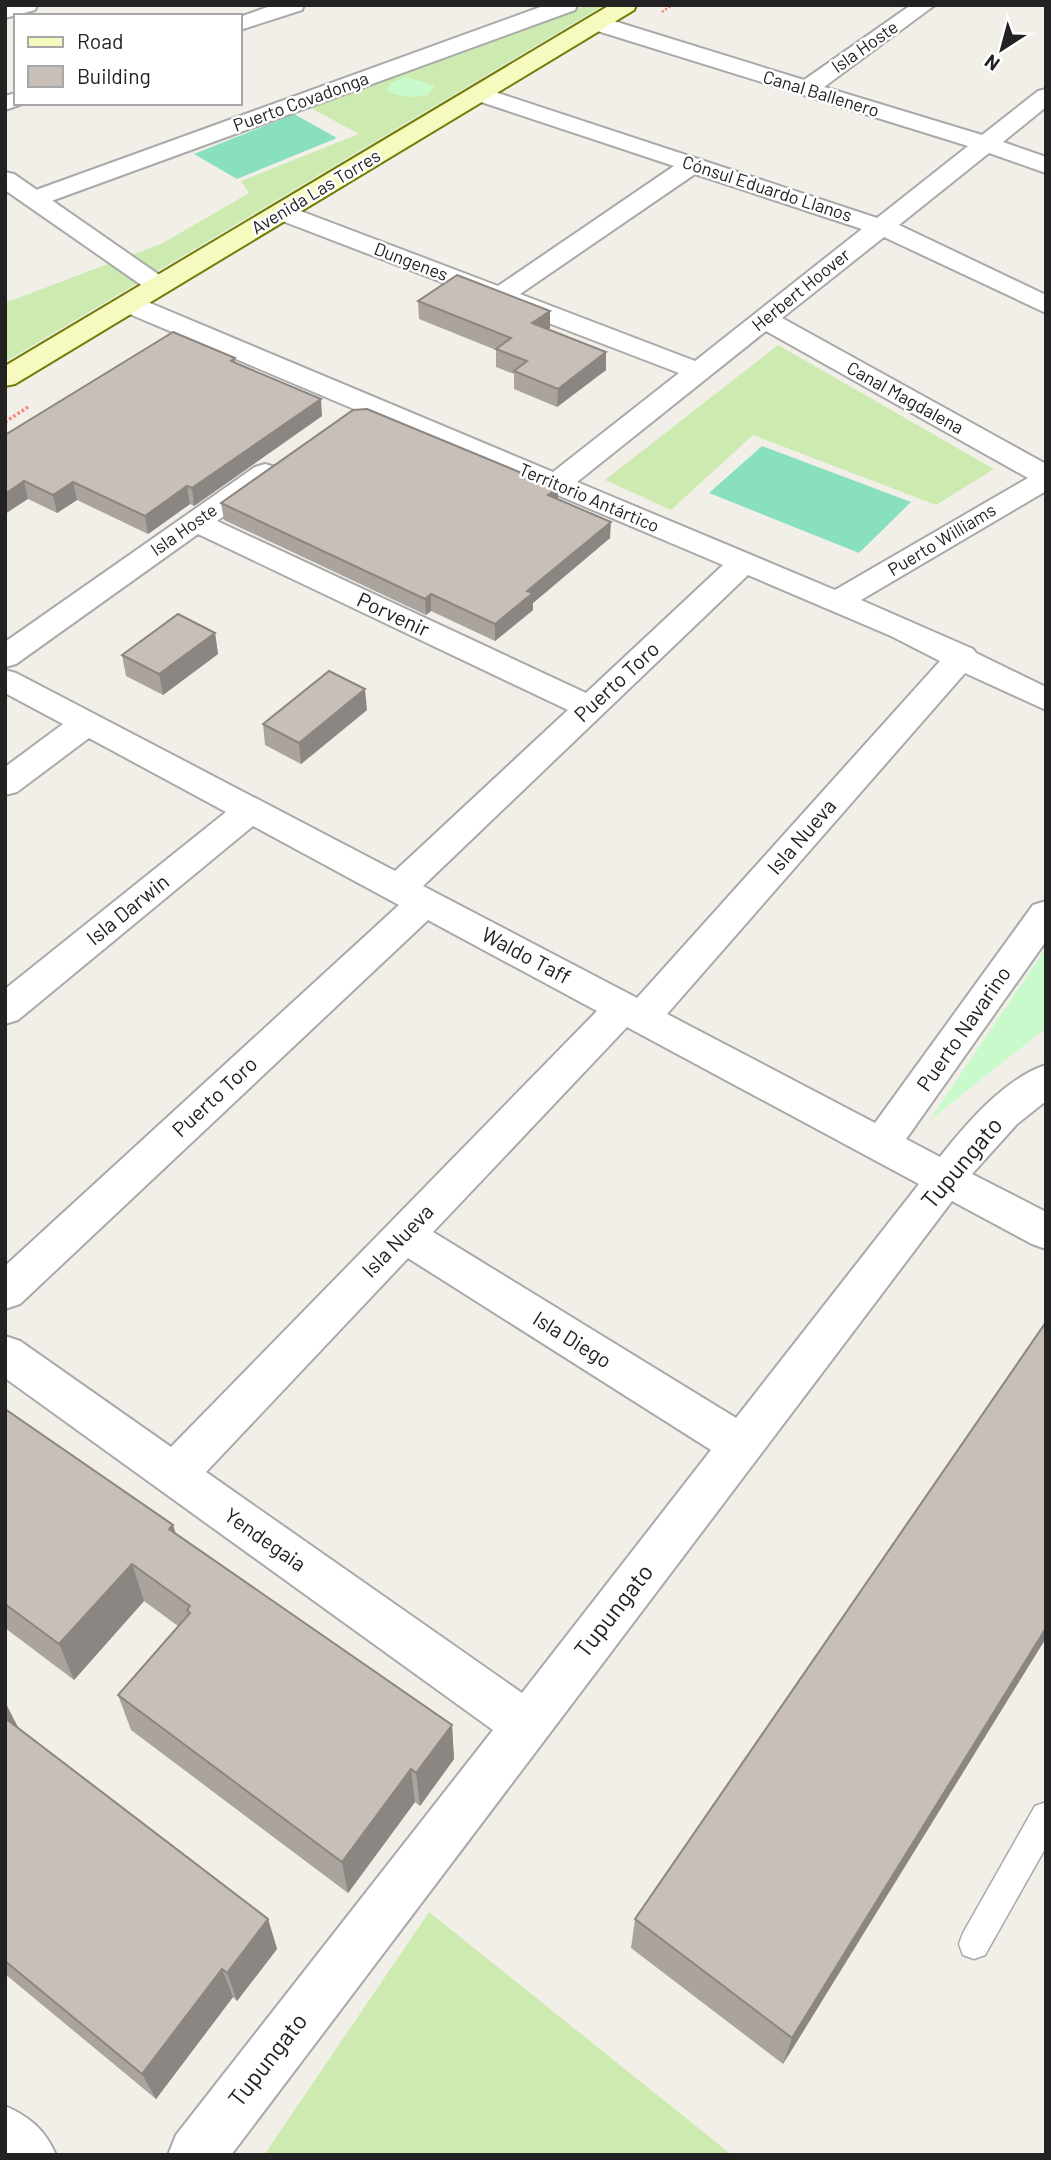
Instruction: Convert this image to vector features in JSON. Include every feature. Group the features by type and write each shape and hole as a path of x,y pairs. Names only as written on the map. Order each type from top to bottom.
{"main road":[{"name":"Avenida Las Torres","path":"5,378 626,5"}],"street":[{"path":"5,12 27,5"},
{"path":"242,23 294,5"},
{"name":"Puerto Covadonga","path":"34,199 568,5"},
{"name":"Isla Hoste","path":"806,89 925,5"},
{"name":"Canal Ballenero","path":"596,23 1015,153 1046,166"},
{"name":"Cónsul Eduardo Llanos","path":"480,94 916,240 1046,305"},
{"name":"Herbert Hoover","path":"556,484 1046,96"},
{"path":"500,296 692,164"},
{"path":"5,179 159,286"},
{"name":"Dungenes","path":"281,212 698,371"},
{"name":"Territorio Antártico","path":"129,304 352,411 556,484 838,601 962,656 1046,700"},
{"name":"Canal Magdalena","path":"764,319 1046,477"},
{"name":"Isla Hoste","path":"5,657 285,459"},
{"name":"Puerto Williams","path":"838,601 1046,477"},
{"name":"Porvenir","path":"195,522 590,707"},
{"name":"Puerto Toro","path":"5,1292 412,895 590,707 744,562"},
{"name":"Isla Nueva","path":"174,1475 404,1235 632,1012 962,656"},
{"name":"Waldo Taff","path":"5,680 1046,1232"},
{"path":"5,784 87,723"},
{"name":"Isla Darwin","path":"5,1010 251,810"},
{"name":"Puerto Navarino","path":"881,1144 1046,914"},
{"name":"Tupungato","path":"196,2155 947,1178 986,1129 1046,1080"},
{"name":"Isla Diego","path":"404,1235 741,1445"},
{"name":"Yendegaia","path":"5,1354 526,1725"},
{"path":"5,2134 28,2155"}],"lane":[{"path":"974,1944 1046,1817"}],"green space":[{"path":"588,5 604,5 5,362 5,303 163,243 249,193 241,181 359,134 307,106"},
{"path":"407,77 435,86 428,95 417,97 402,96 386,90 392,82"},
{"path":"294,114 337,138 237,179 194,154"},
{"path":"778,345 994,469 936,505 753,435 671,510 605,480"},
{"path":"762,446 911,502 859,553 709,493"},
{"path":"1046,948 1046,1028 929,1121"},
{"path":"429,1912 732,2155 264,2155"}],"building":[{"path":"457,275 550,311 532,323 606,352 558,389 514,371 527,361 496,349 511,338 418,301"},
{"path":"173,332 235,358 231,361 321,399 192,488 187,486 145,516 73,482 53,495 24,481 5,494 5,435"},
{"path":"367,409 558,488 548,495 611,522 527,591 533,593 495,624 431,594 425,599 221,503 353,410"},
{"path":"178,614 215,633 159,674 122,655"},
{"path":"329,671 365,689 299,743 263,724"},
{"path":"1046,1322 1046,1628 792,2038 635,1919"},
{"path":"5,1409 173,1525 169,1529 452,1725 416,1773 411,1769 342,1862 118,1695 190,1613 187,1610 190,1606 132,1564 59,1644 5,1604"},
{"path":"5,1718 268,1919 227,1973 222,1969 142,2074 5,1961"}]}
